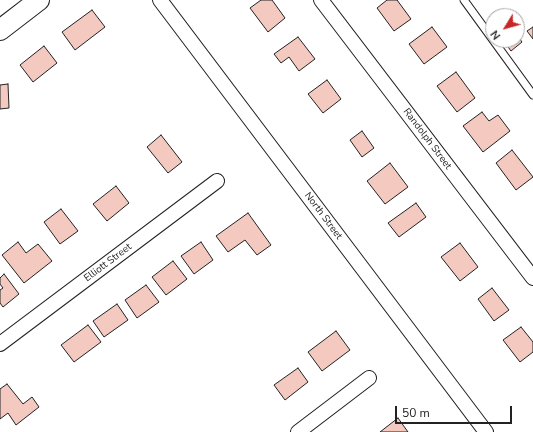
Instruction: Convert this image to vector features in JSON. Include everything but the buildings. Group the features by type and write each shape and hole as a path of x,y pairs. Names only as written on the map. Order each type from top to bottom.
{"street":[{"path":"0,30 39,0"},
{"name":"North Street","path":"160,0 486,432"},
{"name":"Randolph Street","path":"322,0 533,278"},
{"name":"Elliott Street","path":"0,344 216,181"},
{"path":"298,432 369,378"}],"lane":[{"path":"464,0 533,95"}]}
